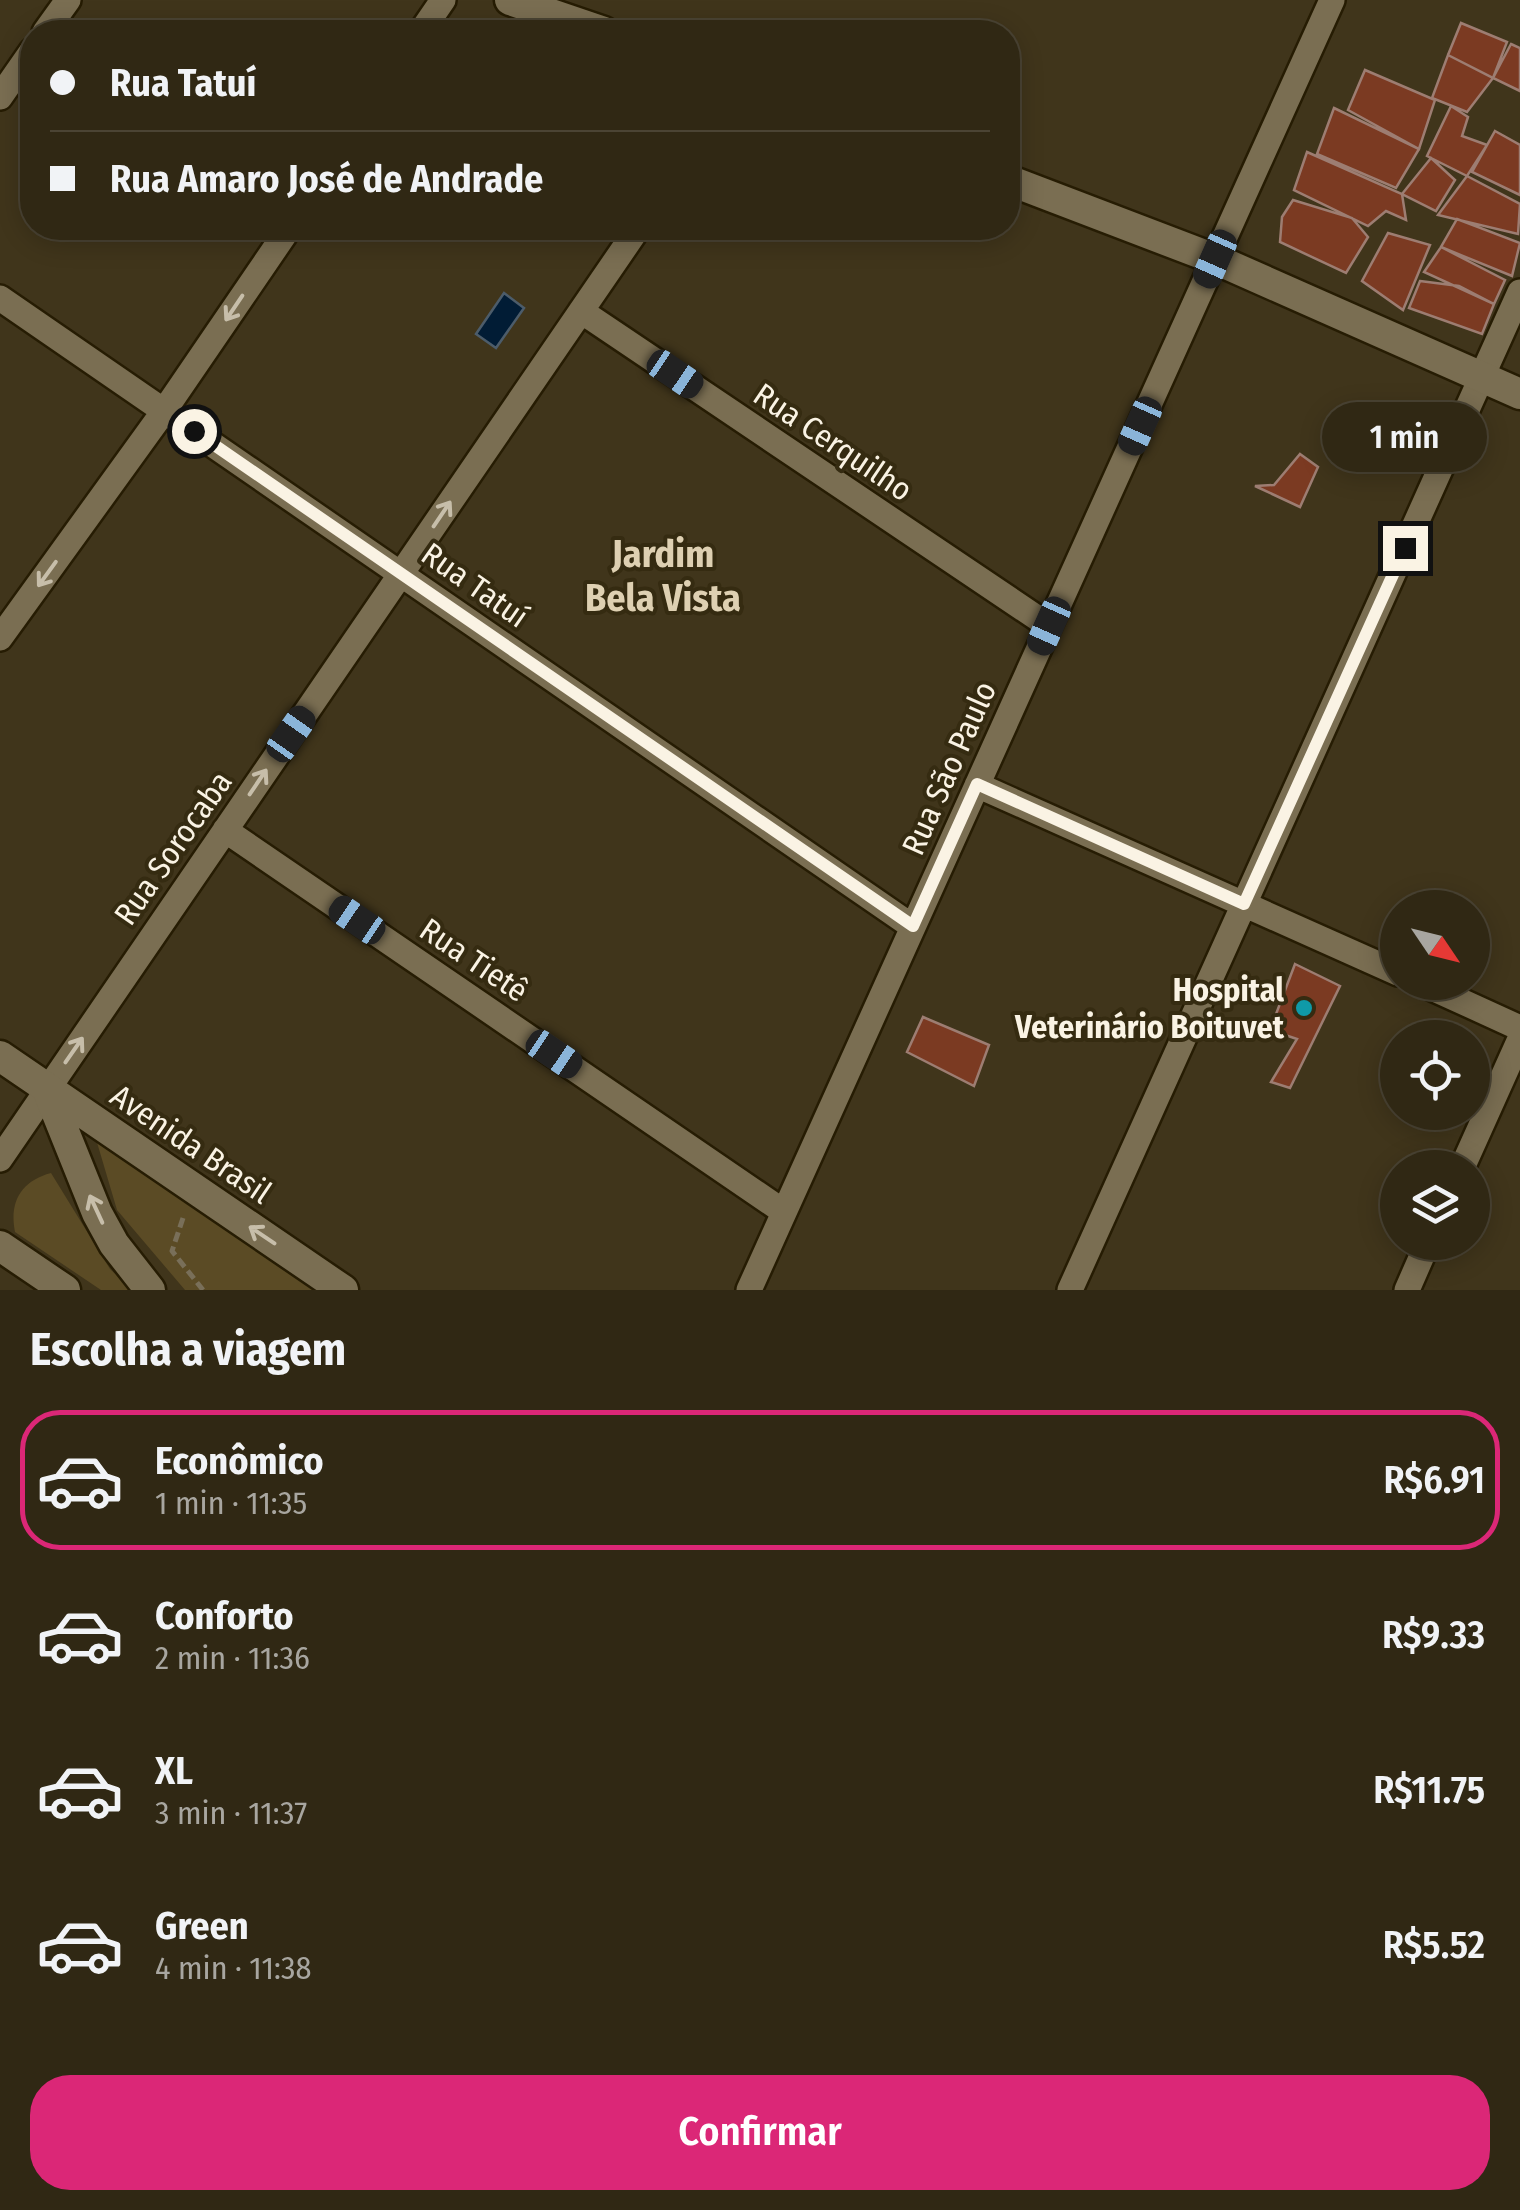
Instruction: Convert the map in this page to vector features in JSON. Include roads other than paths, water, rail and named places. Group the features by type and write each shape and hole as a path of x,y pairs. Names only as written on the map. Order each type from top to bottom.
{"street":[{"path":"510,0 569,20"},
{"name":"Rua São Paulo","path":"750,1290 1332,0"},
{"path":"0,96 20,67"},
{"path":"1020,185 1215,259 1520,394"},
{"path":"0,638 164,411 280,240"},
{"name":"Rua Sorocaba","path":"0,1160 630,240"},
{"path":"1070,1290 1520,292"},
{"name":"Rua Tatuí","path":"0,298 913,926"},
{"name":"Rua Cerquilho","path":"581,311 1049,626"},
{"path":"977,784 1380,965"},
{"name":"Rua Tietê","path":"226,830 784,1212"},
{"path":"1459,1000 1520,1028"},
{"path":"1470,1150 1520,1040"},
{"name":"Avenida Brasil","path":"0,1056 343,1290"},
{"path":"47,1089 97,1213 114,1244 150,1290"},
{"path":"0,1246 65,1290"},
{"path":"1407,1290 1420,1260"}],"water":[{"path":"504,293 524,308 496,348 476,334"}],"place":[{"name":"Hospital Veterinário Boituvet","path":"1304,1008"}],"district":[{"name":"Jardim Bela Vista","path":"663,576"}]}
